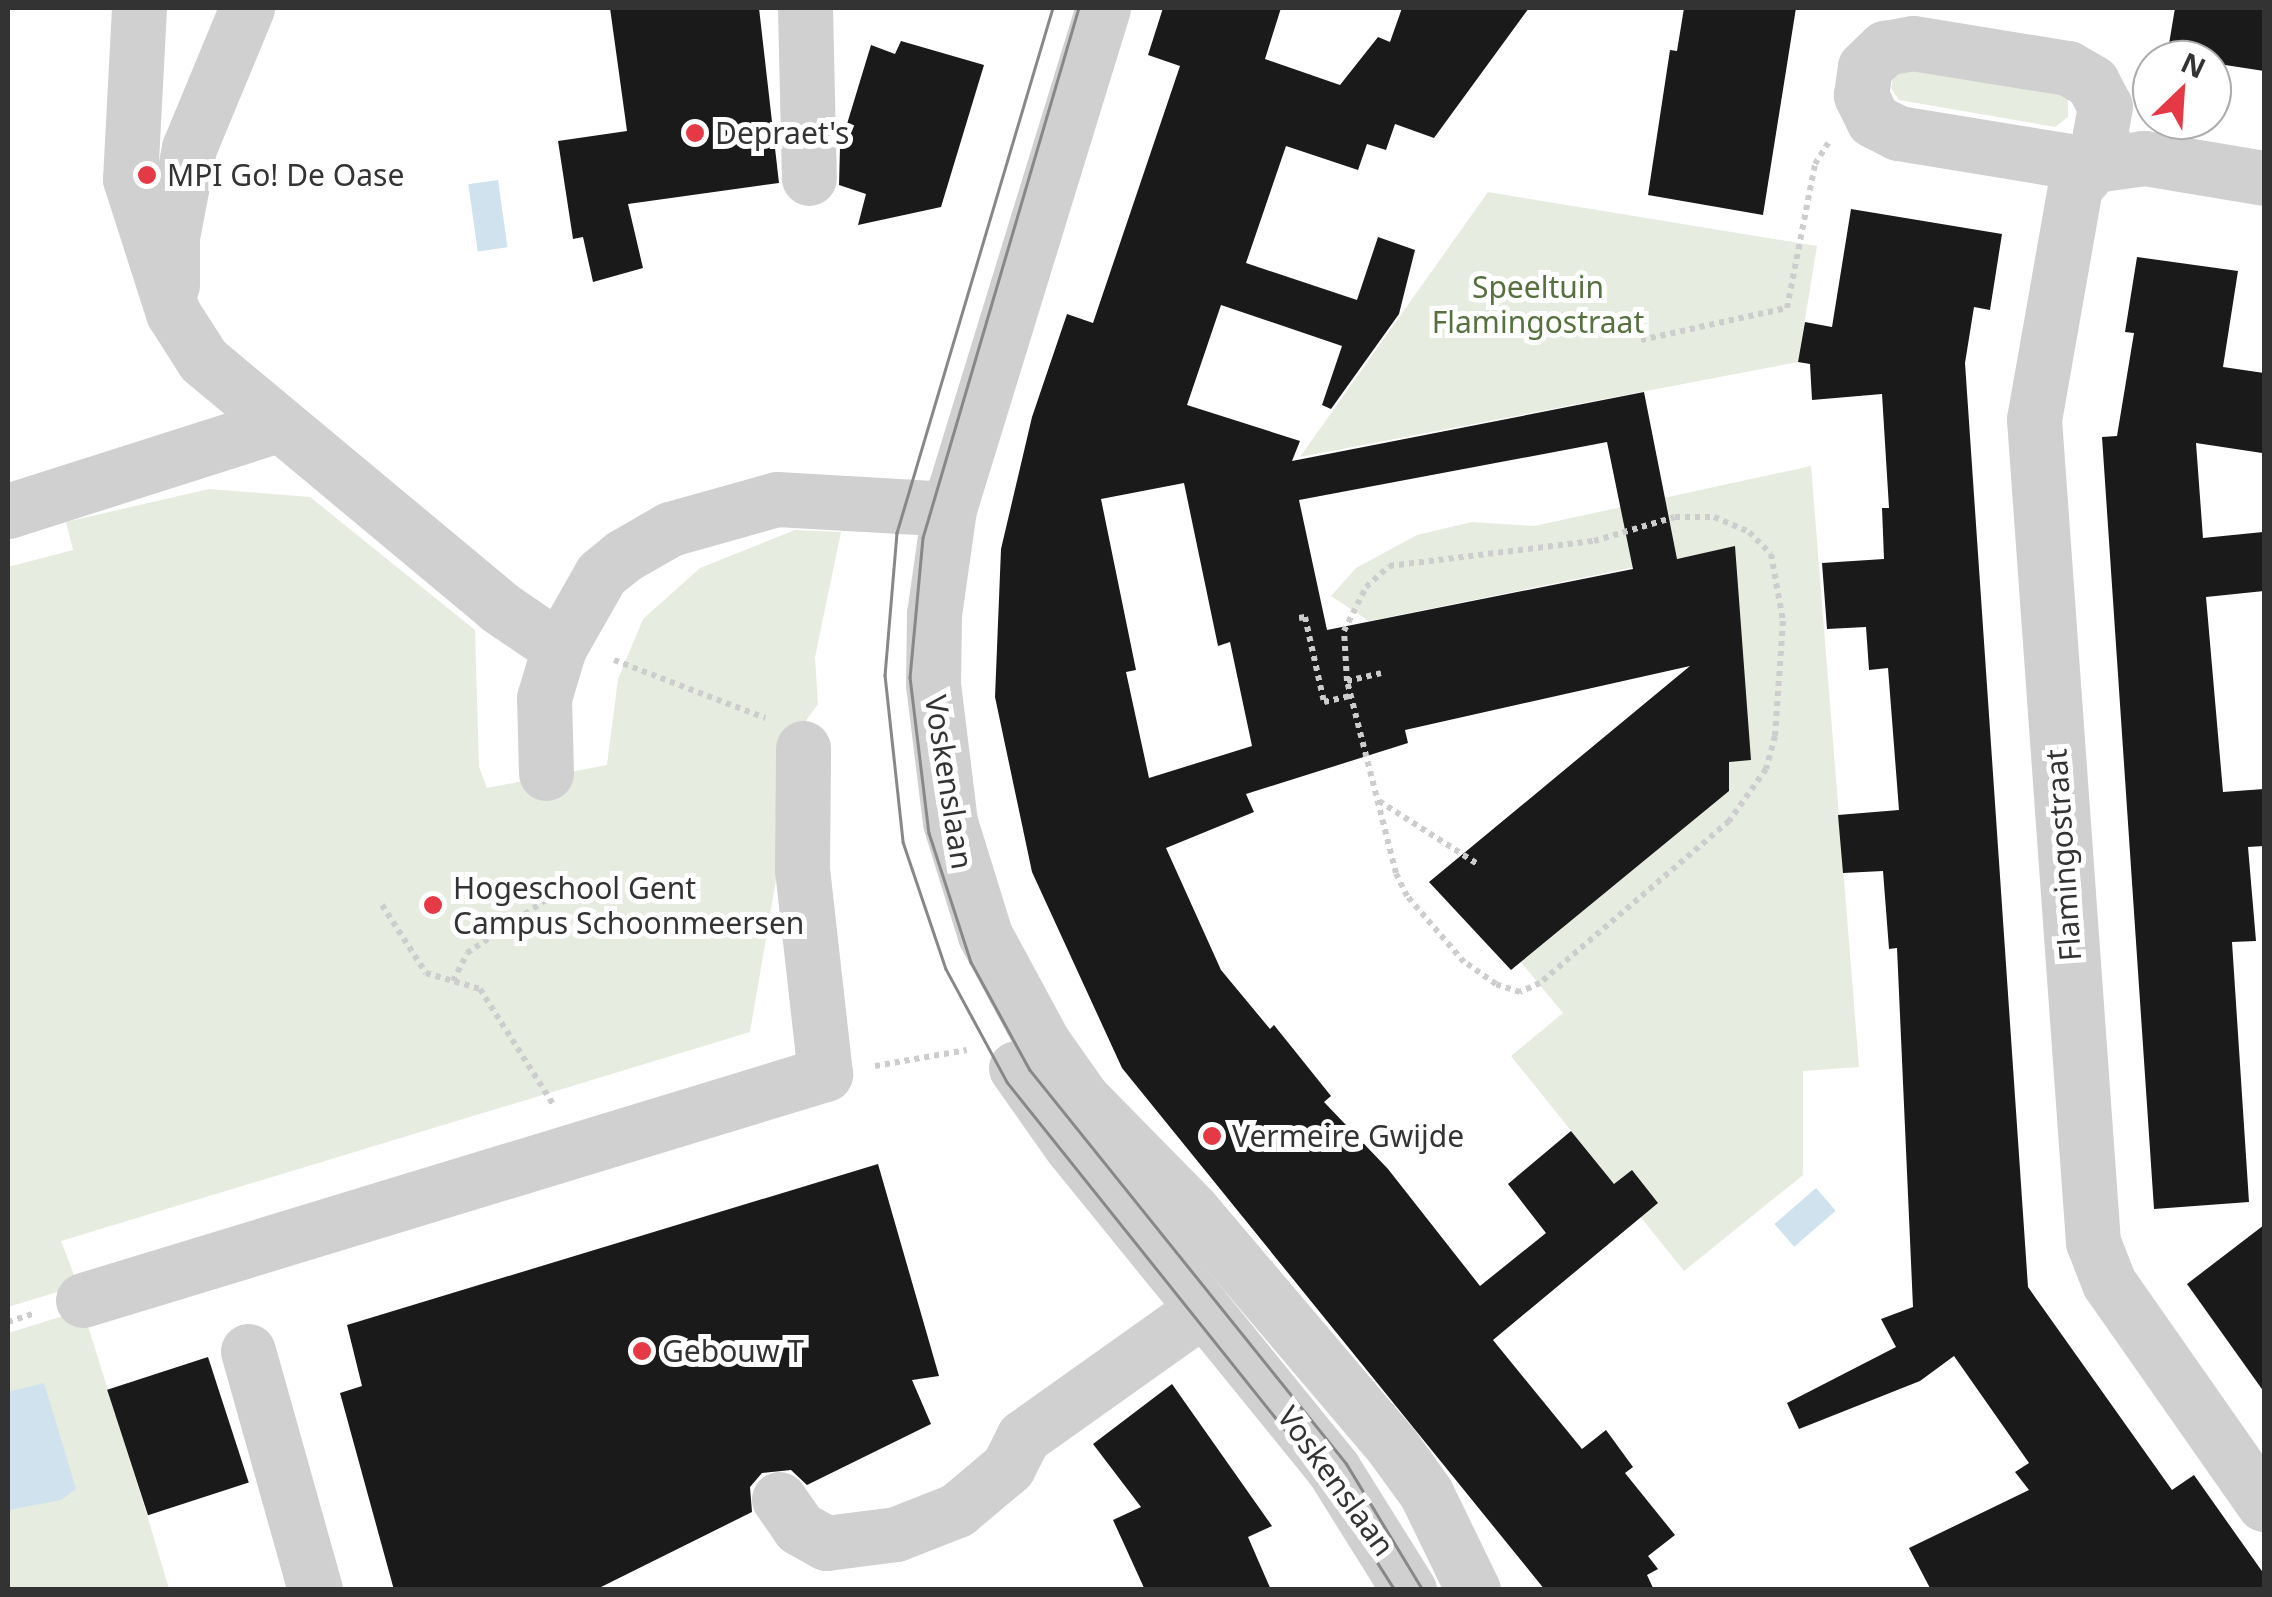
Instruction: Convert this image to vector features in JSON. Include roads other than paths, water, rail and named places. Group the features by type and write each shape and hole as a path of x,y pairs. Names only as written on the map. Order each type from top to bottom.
{"street":[{"path":"138,8 130,179 173,313 203,360 499,607 559,648"},
{"path":"173,313 179,190 222,58 247,8"},
{"path":"804,8 809,178"},
{"name":"Voskenslaan","path":"1066,8 898,629 908,797 940,915 1000,1043 1071,1146 1351,1493 1409,1590"},
{"name":"Voskenslaan","path":"1103,8 933,507 937,748 966,882 1014,997 1083,1099 1192,1210 1392,1446 1434,1507 1473,1590"},
{"path":"2103,162 2100,134 2105,106 2092,82 2068,68 1913,43 1885,48 1865,68 1860,95 1873,120 1898,133 2103,162 2264,178"},
{"name":"Flamingostraat","path":"2103,162 2075,187 2034,418 2093,1242 2109,1283 2264,1504"},
{"path":"8,510 278,426"},
{"path":"546,773 544,698 559,648 601,574 670,529 777,498 933,507"},
{"path":"83,1300 825,1074 802,870 803,748"},
{"path":"779,1499 799,1528 826,1543 896,1534 957,1510 1008,1467 1024,1437 1203,1309"},
{"path":"248,1351 314,1590"}],"water":[{"path":"498,180 507,247 478,252 468,184"},
{"path":"1816,1188 1836,1211 1794,1247 1774,1224"},
{"path":"44,1383 76,1489 61,1500 8,1510 8,1392"}],"tram line":[{"path":"1053,8 897,533 885,675 903,842 946,969 1007,1082 1323,1477 1395,1590"},
{"path":"1079,8 923,538 910,677 929,833 971,962 1030,1070 1346,1463 1423,1590"}],"place":[{"name":"Depraet's","path":"695,133"},
{"name":"MPI Go! De Oase","path":"147,175"},
{"name":"Hogeschool Gent Campus Schoonmeersen","path":"433,905"},
{"name":"Vermeire Gwijde","path":"1212,1136"},
{"name":"Gebouw T","path":"642,1351"}],"park label":[{"name":"Speeltuin Flamingostraat","path":"1538,304"}]}
